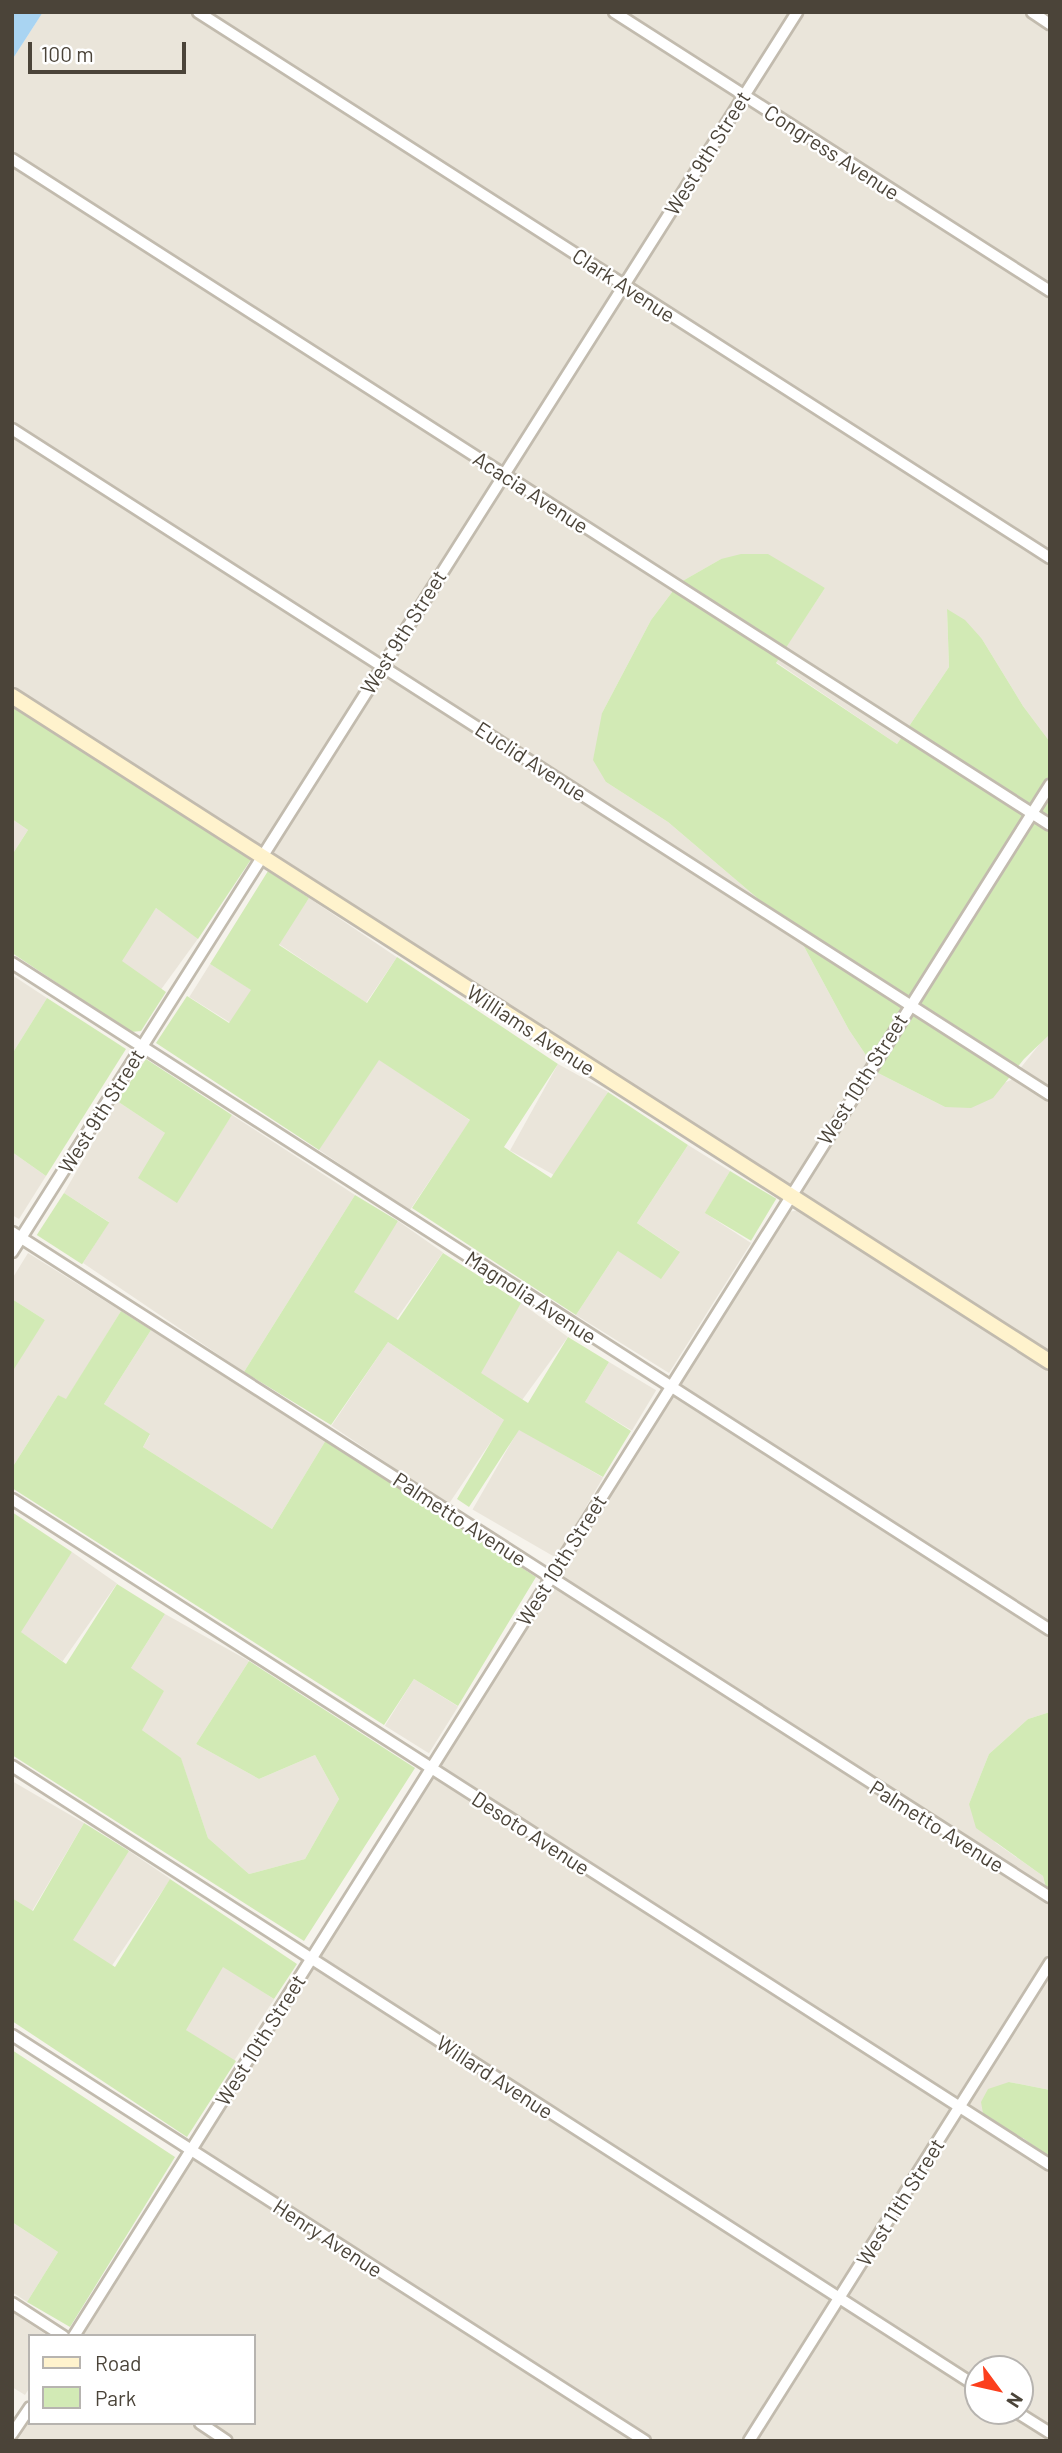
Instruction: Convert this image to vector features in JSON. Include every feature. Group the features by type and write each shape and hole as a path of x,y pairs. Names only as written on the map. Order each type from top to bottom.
{"street":[{"name":"Clark Avenue","path":"198,12 1050,558"},
{"name":"Congress Avenue","path":"614,12 1050,291"},
{"name":"West 9th Street","path":"12,1252 17,1234 142,1046 797,12"},
{"path":"1032,12 1050,24"},
{"name":"Acacia Avenue","path":"12,159 1050,825"},
{"name":"Euclid Avenue","path":"12,429 1050,1095"},
{"name":"Williams Avenue","path":"12,696 1050,1362"},
{"name":"West 10th Street","path":"75,2334 789,1195 1050,785"},
{"name":"Magnolia Avenue","path":"12,963 1050,1630"},
{"name":"Palmetto Avenue","path":"17,1234 1050,1897"},
{"name":"Desoto Avenue","path":"12,1499 1050,2165"},
{"name":"Willard Avenue","path":"12,1766 964,2378"},
{"name":"West 11th Street","path":"750,2441 1050,1962"},
{"name":"Henry Avenue","path":"12,2035 645,2441"},
{"path":"12,2303 60,2334"},
{"path":"12,2434 28,2410"},
{"path":"1034,2423 1050,2433"},
{"path":"203,2425 227,2441"}],"shaded area":[{"path":"43,12 1050,12 1050,742 1023,706 982,639 947,610 949,667 897,744 776,662 825,588 721,559 679,583 651,620 602,713 606,782 668,822 783,920 800,939 849,1030 878,1073 945,1107 1011,1080 1050,1031 1050,1355 12,690 12,60"},
{"path":"12,819 28,830 12,855"},
{"path":"309,898 397,957 366,1003 278,944"},
{"path":"156,908 198,939 160,990 118,960"},
{"path":"210,964 252,990 231,1023 189,997"},
{"path":"12,975 47,998 12,1054"},
{"path":"379,1059 470,1121 409,1211 318,1149"},
{"path":"558,1064 608,1092 560,1178 510,1151"},
{"path":"117,1101 165,1133 176,1202 232,1115 355,1195 244,1372 83,1263 109,1222 64,1193"},
{"path":"688,1145 730,1171 705,1213 751,1243 669,1373 576,1315 618,1251 679,1251 637,1223"},
{"path":"12,1152 46,1176 19,1219 12,1215"},
{"path":"800,1210 1050,1369 1050,1712 1028,1719 989,1754 969,1804 996,1843 1043,1876 1050,1904 1050,2090 1009,2082 1011,2136 1022,2138 1050,2158 1050,2441 17,2441 28,2424 256,2425 256,2334 84,2334 788,1212"},
{"path":"398,1221 443,1253 395,1321 350,1290"},
{"path":"28,1253 121,1311 66,1400 58,1395 12,1468 12,1367 45,1320 12,1299 12,1279"},
{"path":"521,1303 568,1337 520,1403 473,1369"},
{"path":"151,1330 326,1440 272,1529 143,1447 150,1435 104,1404"},
{"path":"388,1342 505,1421 448,1505 332,1426"},
{"path":"609,1362 656,1390 632,1431 585,1402"},
{"path":"519,1429 603,1478 557,1558 473,1510"},
{"path":"72,1552 117,1584 63,1661 18,1630"},
{"path":"165,1614 249,1661 196,1744 259,1779 315,1755 339,1799 305,1859 249,1874 208,1838 181,1759 142,1730 131,1668"},
{"path":"414,1679 458,1707 429,1753 385,1726"},
{"path":"12,1781 84,1823 32,1911 12,1898"},
{"path":"129,1851 170,1879 111,1967 70,1939"},
{"path":"223,1966 274,1999 234,2061 183,2028"},
{"path":"12,2222 58,2252 27,2302 12,2292"},
{"path":"12,2312 45,2334 28,2334 28,2390 25,2395 12,2387"}],"green space":[{"path":"741,554 768,554 825,588 776,663 897,744 949,667 947,609 965,620 982,639 1023,706 1050,742 1049,1035 1024,1059 993,1098 971,1108 945,1107 878,1073 849,1030 800,939 783,920 668,822 606,782 593,760 602,713 651,620 679,583 721,559"},
{"path":"12,704 252,858 198,939 156,908 122,961 166,992 141,1031 131,1032 12,953 12,855 28,830 12,819"},
{"path":"268,871 309,898 279,945 367,1003 397,957 558,1064 504,1147 551,1178 608,1092 688,1145 637,1223 680,1252 661,1279 618,1251 576,1315 412,1208 470,1120 379,1060 319,1150 156,1043 187,996 229,1023 251,990 210,964"},
{"path":"47,998 126,1049 46,1176 12,1152 12,1054"},
{"path":"146,1059 232,1115 177,1203 138,1178 165,1133 117,1101"},
{"path":"730,1171 776,1199 751,1241 705,1213"},
{"path":"64,1193 109,1222 82,1264 37,1235"},
{"path":"355,1195 398,1221 354,1292 398,1320 443,1253 521,1303 481,1373 528,1403 568,1337 609,1362 585,1402 631,1431 603,1477 519,1430 469,1507 457,1499 504,1420 388,1342 331,1425 244,1372"},
{"path":"12,1299 45,1320 14,1369 12,1367"},
{"path":"121,1311 151,1330 104,1404 150,1434 143,1447 272,1529 326,1440 536,1577 458,1706 414,1679 384,1725 12,1488 12,1468 58,1395 66,1399"},
{"path":"12,1512 72,1552 21,1632 66,1664 117,1584 165,1614 131,1668 164,1691 142,1730 181,1758 208,1838 249,1874 305,1859 339,1799 315,1755 259,1779 196,1744 249,1661 415,1768 304,1941 12,1755"},
{"path":"1050,1712 1050,1904 1043,1876 976,1828 969,1804 989,1754 1028,1719"},
{"path":"84,1823 129,1851 73,1940 115,1967 170,1879 297,1964 274,1999 223,1967 186,2030 236,2061 187,2137 12,2021 12,1898 33,1911"},
{"path":"12,2050 175,2157 70,2327 27,2302 58,2252 12,2222"},
{"path":"1009,2082 1050,2090 1050,2158 1023,2138 1011,2136 984,2119 981,2102 988,2089"}],"water":[{"path":"43,12 12,60 12,13"}]}
